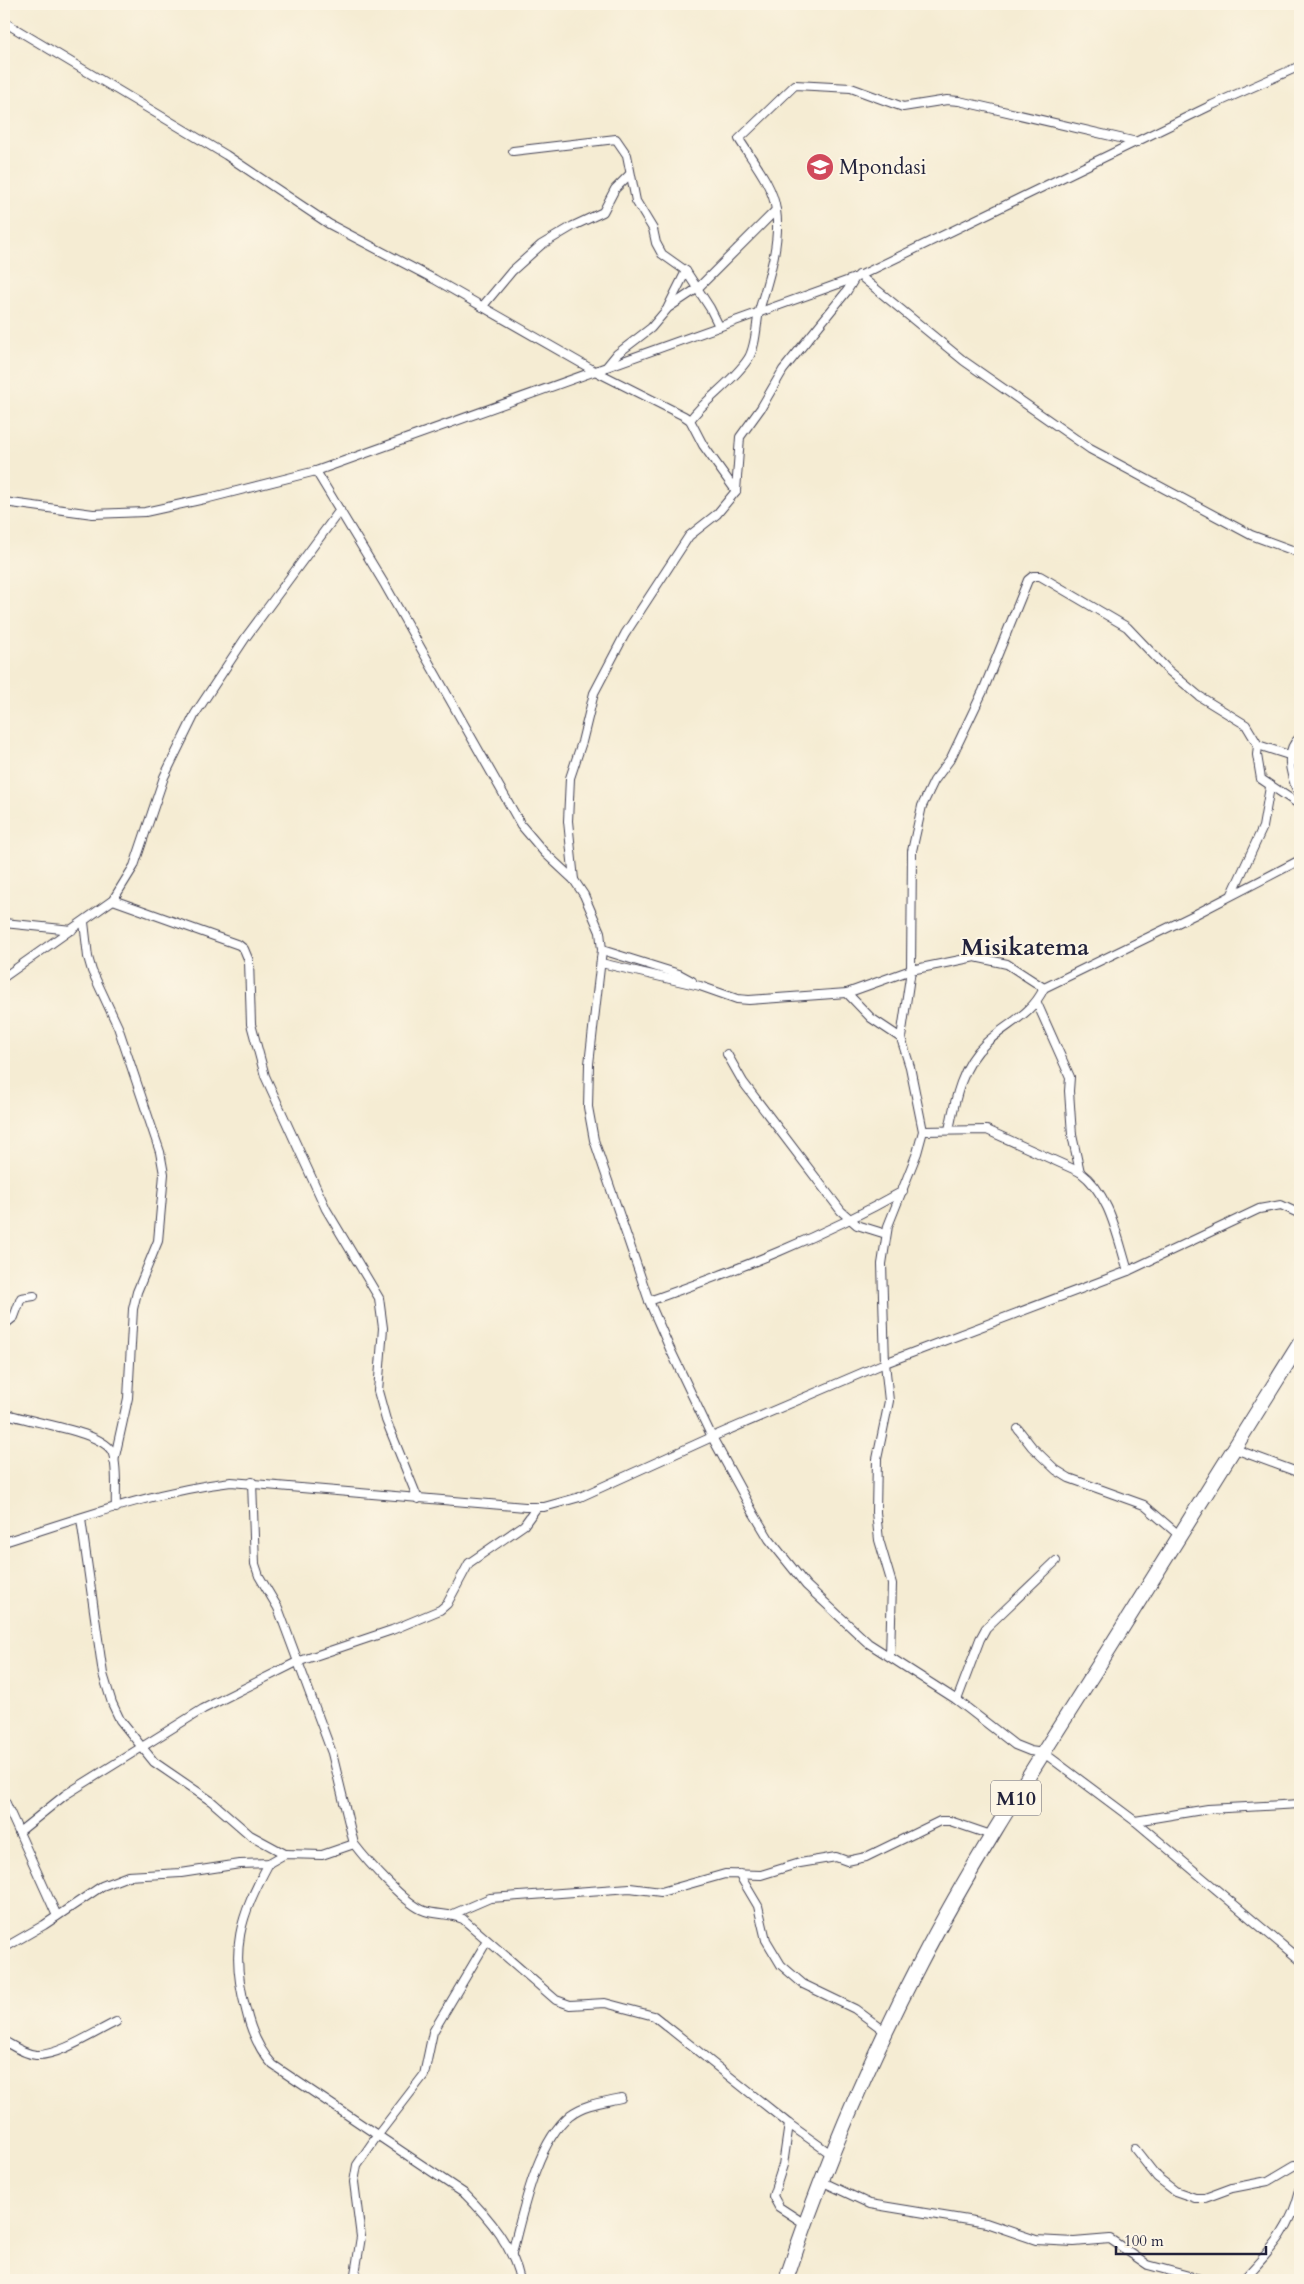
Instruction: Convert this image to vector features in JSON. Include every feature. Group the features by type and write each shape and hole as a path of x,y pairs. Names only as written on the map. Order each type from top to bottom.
{"highway":[{"name":"M10","path":"786,2280 832,2154 886,2032 921,1962 1044,1753 1300,1343"}],"street":[{"path":"4,22 226,155 329,224 434,279 593,370 654,399 690,420 703,445 736,491"},
{"path":"4,502 93,514 145,512 316,471 593,370 857,277 1300,66"},
{"path":"690,420 741,369 750,356 759,311 773,259 776,210 764,180 739,139 795,85 851,88 903,107 947,100 960,101 1137,142"},
{"path":"512,151 616,139 627,155 636,201 653,229 656,243 662,254 686,271 698,288 719,326"},
{"path":"482,307 512,271 541,246 565,231 603,212 615,189 630,174"},
{"path":"668,308 698,288 776,210"},
{"path":"608,365 617,354 651,328 668,308 686,271"},
{"path":"574,880 568,821 570,778 582,742 594,693 625,634 690,536 717,514 736,491 740,436 761,408 783,370 857,277"},
{"path":"857,277 964,361 1090,449 1251,535 1300,554"},
{"path":"316,471 385,585 521,825 544,852 574,880 595,919 602,950 589,1064 589,1122 599,1158 649,1301 712,1436 754,1514 786,1561 835,1613 868,1643 957,1700 1015,1746 1044,1753 1135,1821 1300,1960"},
{"path":"4,977 113,900 134,866 164,777 196,714 246,637 340,510"},
{"path":"890,1656 892,1584 879,1540 876,1512 877,1465 888,1401 882,1264 886,1234 923,1131 910,1067 901,1038 911,970 912,851 922,806 934,781 951,758 984,691 1028,580 1033,576 1040,576 1127,627 1168,670 1199,696 1246,725 1258,745 1259,776 1270,787 1300,805"},
{"path":"1300,737 1292,747 1291,773 1300,798"},
{"path":"1258,745 1292,756"},
{"path":"1232,894 1263,827 1270,787"},
{"path":"949,1130 957,1088 973,1059 984,1044 1037,1003 1044,988 1194,915 1300,860"},
{"path":"113,900 239,945 247,954 250,970 251,1024 266,1076 326,1209 379,1298 383,1328 378,1379 379,1397 418,1498"},
{"path":"84,922 88,957 92,971 124,1045 160,1152 164,1174 158,1242 137,1292 133,1309 128,1398 114,1461 116,1508"},
{"path":"4,923 72,930"},
{"path":"602,950 679,974 700,986 720,994 750,1000 846,993 911,970 975,957 1007,964 1044,988"},
{"path":"601,963 700,986"},
{"path":"846,993 871,1018 901,1038"},
{"path":"1037,1003 1070,1077 1068,1091 1072,1135 1080,1172"},
{"path":"727,1054 743,1082 833,1202 850,1220 862,1227 886,1234"},
{"path":"923,1131 987,1130 1080,1172 1091,1180 1100,1192 1128,1271"},
{"path":"649,1301 750,1265 850,1220 903,1191"},
{"path":"4,1542 81,1518 198,1486 231,1482 252,1482 537,1507 561,1503 580,1497 712,1436 885,1363 1128,1271 1260,1209 1281,1205 1300,1214"},
{"path":"4,1325 14,1317 21,1298 34,1296"},
{"path":"4,1413 94,1438 109,1447 114,1461"},
{"path":"1018,1430 1032,1447 1056,1470 1069,1478 1144,1505 1180,1536"},
{"path":"1235,1449 1300,1473"},
{"path":"252,1482 255,1564 259,1576 278,1608 296,1662 339,1773 354,1844 409,1903 425,1911 453,1914 469,1924 556,2000 570,2005 605,2003 654,2016 789,2124 832,2154"},
{"path":"19,1832 65,1795 203,1710 296,1662 392,1630 443,1608 468,1563 524,1525 537,1507"},
{"path":"81,1518 103,1674 112,1703 120,1720 141,1748 154,1762 210,1801 250,1835 284,1854 322,1855 354,1844"},
{"path":"957,1700 986,1628 1056,1561"},
{"path":"4,1799 57,1916"},
{"path":"1135,1821 1208,1809 1300,1804"},
{"path":"453,1914 490,1898 630,1888 661,1892 725,1874 768,1874 826,1858 836,1857 847,1861 866,1856 940,1821 950,1821 994,1836"},
{"path":"4,1948 102,1886 128,1876 181,1873 240,1864 269,1863 284,1854"},
{"path":"269,1863 248,1902 239,1935 238,1954 241,1993 256,2042 263,2055 273,2065 376,2136 465,2194 482,2211 512,2253 520,2280"},
{"path":"739,1874 758,1906 766,1940 781,1966 803,1984 855,2009 886,2032"},
{"path":"354,2280 361,2237 354,2173 376,2136 424,2075 433,2032 487,1941"},
{"path":"4,2041 26,2053 37,2055 60,2049 116,2022"},
{"path":"512,2253 528,2190 542,2156 559,2128 571,2115 586,2106 621,2098"},
{"path":"789,2124 783,2165 773,2196 779,2207 805,2224"},
{"path":"1135,2149 1157,2177 1175,2191 1195,2198 1205,2198 1232,2188 1268,2181 1295,2165 1300,2166"},
{"path":"821,2181 870,2204 986,2224 1036,2240 1074,2242 1110,2239 1148,2264 1204,2280"},
{"path":"1243,2280 1284,2234 1295,2212 1300,2190"}],"place":[{"name":"Mpondasi","path":"820,167"}],"district":[{"name":"Misikatema","path":"1025,947"}]}
